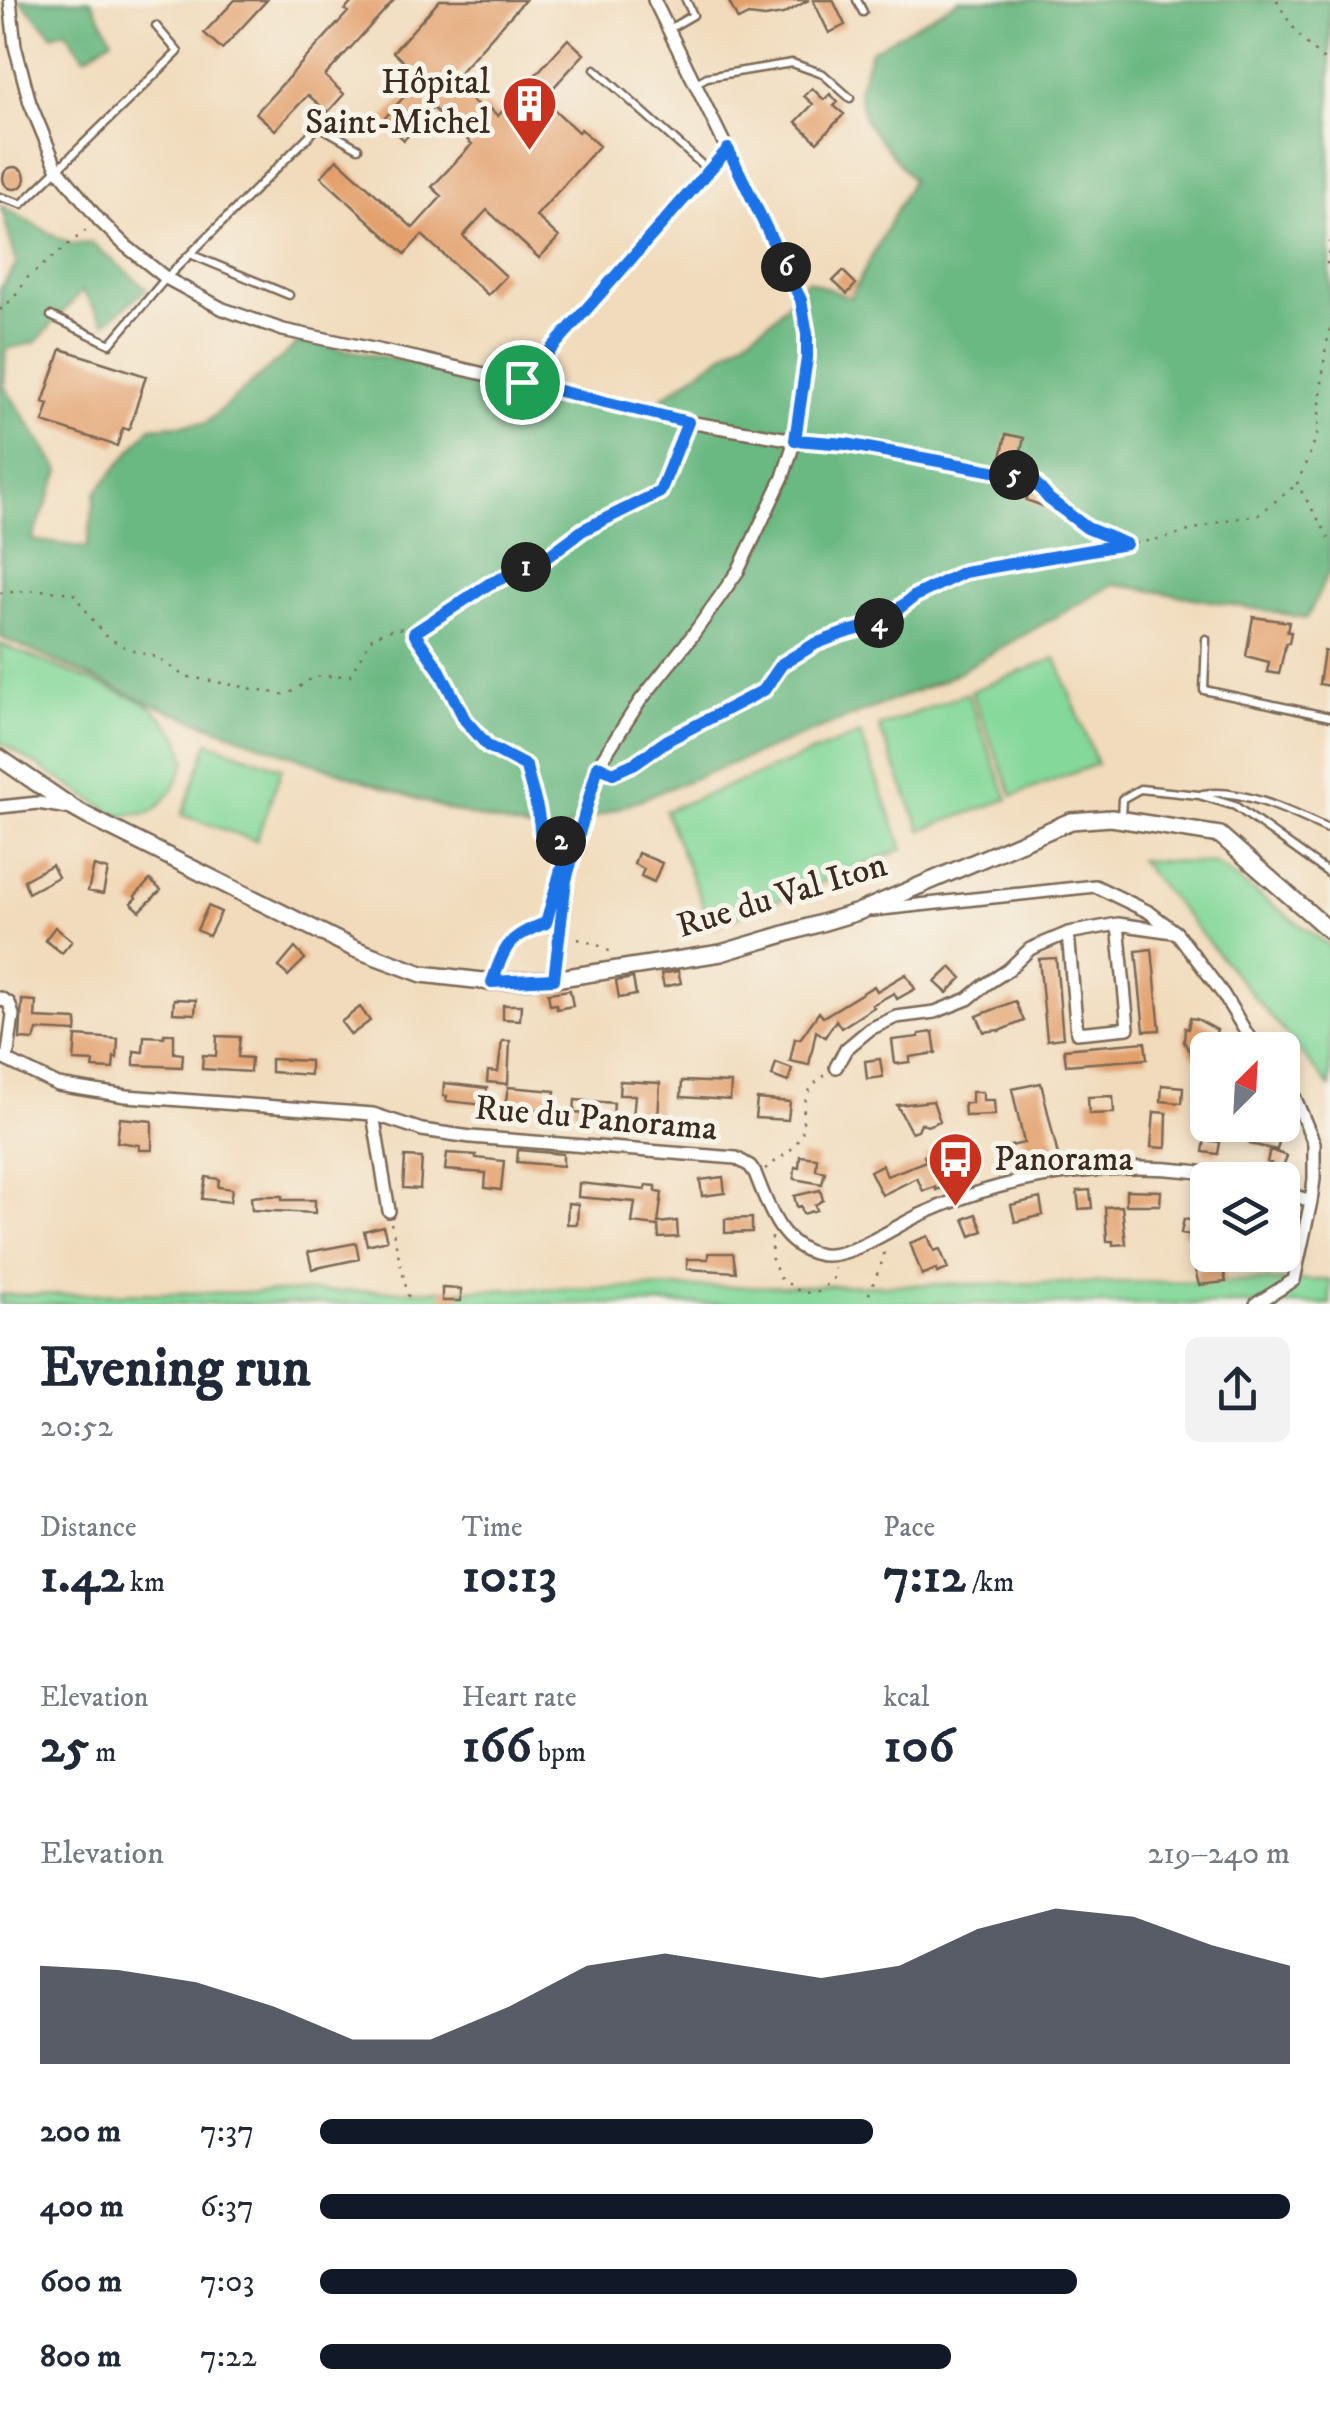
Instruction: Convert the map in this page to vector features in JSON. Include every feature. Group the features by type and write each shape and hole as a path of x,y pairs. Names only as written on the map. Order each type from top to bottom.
{"street":[{"path":"10,0 15,46 30,104 57,168 99,220 166,278 223,309 283,330 688,422 795,440"},
{"path":"554,979 566,880 598,766 640,701 738,570 783,477 795,440 807,358 801,300 654,0"},
{"path":"0,758 73,808"},
{"path":"22,804 30,794 29,778"},
{"name":"Rue du Val Iton","path":"0,807 38,803 73,808 356,949 422,974 492,982 554,979 720,953 858,912 1072,822 1121,818 1220,835 1330,931"},
{"path":"858,912 1095,886 1149,912 1177,933 1246,1032"},
{"path":"836,1067 846,1048 870,1029 896,1017 935,1012 968,999 1030,949 1068,933 1118,924 1177,933"},
{"path":"1068,933 1078,1033 1128,1028 1118,924"},
{"name":"Rue du Panorama","path":"0,998 9,1003 13,1015 4,1058 58,1084 126,1096 373,1114 422,1130 471,1137 736,1158 750,1166 778,1226"},
{"path":"1256,1304 1294,1280 1314,1179 1314,1143 1300,1110"},
{"path":"373,1114 388,1211"},
{"path":"778,1226 799,1247 836,1256 920,1215 1002,1186 1091,1169 1190,1170"},
{"path":"1300,1198 1311,1201"}],"lane":[{"path":"670,28 693,15 686,0"},
{"path":"857,0 863,12"},
{"path":"0,197 22,204 178,52 156,26"},
{"path":"696,83 706,77 792,63 823,74 850,98"},
{"path":"595,70 709,172"},
{"path":"50,316 110,344 166,278 319,126 358,148"},
{"path":"522,382 728,149"},
{"path":"190,254 289,296"},
{"path":"1206,639 1204,690 1330,716"},
{"path":"1121,818 1122,799 1140,788 1199,794 1235,806 1330,874"},
{"path":"1199,794 1220,791 1278,807 1330,830"}],"path":[{"path":"1277,0 1292,25 1330,66"},
{"path":"0,310 27,278 99,220"},
{"path":"1330,241 1330,272"},
{"path":"598,766 613,773 635,763 668,740 764,690 782,664 815,644 880,623 915,596 964,572 1165,538 1258,514 1297,484 1317,436 1330,329"},
{"path":"414,633 489,584 543,560 583,530 660,492 688,422"},
{"path":"795,440 846,444 1031,478 1049,499 1087,528 1126,544"},
{"path":"1297,484 1330,546"},
{"path":"0,592 73,592 104,636 128,649 156,658 184,676 287,696 314,677 350,675 373,636 399,628 414,633 440,671 465,720 488,746 526,766 530,789 540,810 540,831 576,845"},
{"path":"492,982 506,948 522,931 546,923 551,907"},
{"path":"578,939 618,956 628,968"},
{"path":"756,1176 798,1140 803,1131 807,1093 812,1084 836,1067"},
{"path":"388,1211 410,1304"},
{"path":"778,1226 772,1238 771,1257 780,1278 802,1292 818,1292 833,1280 836,1256"},
{"path":"865,1304 884,1257 884,1233"}],"green space":[{"path":"20,0 91,0 112,39 85,57 65,30 53,35"},
{"path":"959,0 1330,3 1330,570 1307,618 1114,584 944,680 550,835 446,809 302,759 154,705 0,637 0,289 17,264 1,206 70,244 92,243 147,289 105,323 82,291 36,342 6,349 4,386 60,471 32,540 87,548 96,492 151,427 206,423 300,341 648,408 774,318 807,280 850,298 912,180 865,121 858,90 871,51"},
{"path":"0,644 146,703 164,719 180,739 186,761 174,788 157,808 149,813 118,816 0,742"},
{"path":"1056,658 1097,764 1013,796 971,691"},
{"path":"967,693 1008,799 921,830 879,727"},
{"path":"860,734 903,849 712,927 665,811"},
{"path":"208,742 282,768 256,841 182,815"},
{"path":"1139,860 1215,864 1330,946 1330,1087 1300,1051 1300,1032 1284,1032"},
{"path":"1330,1280 1330,1304 0,1304 0,1295"}],"building":[{"name":"Hôpital Saint-Michel","path":"235,0 267,0 222,49 204,33"},
{"path":"354,0 394,0 325,76 344,94 328,112 308,95 275,130 256,113 348,12 345,10"},
{"name":"Hôpital Saint-Michel","path":"440,0 525,0 451,82 482,110 486,105 498,116 568,39 584,54 543,99 599,146 536,216 559,237 539,258 487,210 463,236 506,276 488,295 422,235 405,254 321,177 337,159 413,228 442,196 432,187 472,144 433,108 404,140 383,120 421,78 393,52"},
{"path":"728,0 809,0 783,14 748,15 738,20"},
{"path":"813,0 833,0 845,25 829,33"},
{"path":"812,88 824,100 830,94 838,102 834,106 844,114 817,142 796,122 813,104 804,96"},
{"path":"14,167 22,170 22,186 14,189 6,186 3,178 6,170"},
{"path":"843,271 856,284 847,294 833,281"},
{"path":"61,349 146,376 129,430 123,428 117,446 43,422 49,404 43,402"},
{"path":"1006,434 1024,438 1018,462 1001,458"},
{"path":"1030,490 1066,502 1062,513 1026,500"},
{"path":"1253,617 1289,622 1289,643 1279,674 1267,672 1269,662 1246,656"},
{"path":"1324,651 1330,652 1330,686 1319,684"},
{"path":"638,853 662,863 654,882 641,876 644,869 634,864"},
{"path":"52,865 58,877 28,893 24,880"},
{"path":"94,866 108,870 103,894 88,891"},
{"path":"150,880 161,890 140,911 131,903"},
{"path":"208,906 221,912 209,936 197,930"},
{"path":"705,918 708,928 686,934 683,924"},
{"path":"55,927 72,941 62,953 45,940"},
{"path":"295,948 305,959 288,976 279,967"},
{"path":"1152,949 1160,1030 1144,1031 1136,951"},
{"path":"1056,958 1063,1038 1047,1040 1039,959"},
{"path":"951,967 962,978 947,993 935,982"},
{"path":"678,971 681,983 664,987 661,974"},
{"path":"906,974 915,989 897,999 894,993 841,1028 836,1020 825,1037 816,1031 809,1065 790,1061 795,1038 800,1039 819,1012 823,1017 874,986 877,991"},
{"path":"633,978 636,995 619,998 616,981"},
{"path":"570,990 573,1006 557,1009 556,1004 550,1005 548,993"},
{"path":"174,999 196,1000 195,1014 173,1013"},
{"path":"22,1000 36,1001 35,1018 77,1020 76,1032 37,1030 34,1040 20,1039"},
{"path":"1015,1001 1024,1021 999,1031 984,1032 977,1016"},
{"path":"503,1005 521,1005 520,1020 503,1019"},
{"path":"360,1007 370,1021 351,1035 341,1022"},
{"path":"1190,1018 1217,1030 1190,1032 1190,1052 1184,1042 1185,1028 1188,1029"},
{"path":"933,1032 936,1053 895,1064 892,1040"},
{"path":"174,1034 174,1053 183,1054 182,1067 134,1065 134,1051 143,1052 144,1036"},
{"path":"76,1036 118,1039 113,1069 93,1068 94,1062 74,1061"},
{"path":"217,1036 240,1037 238,1057 251,1058 250,1072 202,1069 203,1055 216,1056"},
{"path":"502,1041 510,1041 508,1084 487,1082 488,1071 498,1072"},
{"path":"1145,1042 1147,1059 1066,1065 1064,1049"},
{"path":"271,1059 310,1061 310,1075 271,1072"},
{"path":"880,1059 883,1077 867,1079 865,1061"},
{"path":"776,1063 792,1069 788,1082 772,1076"},
{"path":"620,1081 660,1083 658,1120 633,1118 635,1095 619,1095"},
{"path":"682,1081 731,1083 730,1100 681,1097"},
{"path":"444,1083 487,1088 485,1105 446,1101"},
{"path":"1041,1083 1059,1160 1029,1166 1028,1159 1000,1166 997,1149 1024,1143 1012,1089"},
{"path":"1162,1085 1183,1087 1182,1103 1161,1101"},
{"path":"508,1087 555,1091 553,1111 505,1107"},
{"path":"972,1092 983,1092 983,1100 994,1100 995,1115 965,1116 964,1103 972,1103"},
{"path":"1113,1096 1114,1113 1089,1114 1088,1097"},
{"path":"757,1099 790,1102 788,1120 755,1118"},
{"path":"575,1100 614,1103 613,1116 574,1113"},
{"path":"933,1101 940,1121 927,1126 921,1123 918,1130 911,1132 897,1105"},
{"path":"1154,1112 1167,1113 1166,1148 1151,1147"},
{"path":"120,1118 152,1121 152,1150 117,1142"},
{"path":"1205,1142 1220,1142 1218,1154 1203,1152"},
{"path":"1251,1142 1279,1142 1277,1150"},
{"path":"947,1147 950,1152 963,1147 974,1175 923,1191 917,1178 882,1195 870,1171 882,1165 887,1176 926,1161 924,1156"},
{"path":"518,1150 563,1154 563,1166 517,1162"},
{"path":"1270,1150 1287,1156 1285,1162 1267,1162"},
{"path":"447,1153 504,1161 501,1190 485,1188 486,1173 445,1170"},
{"path":"800,1156 817,1158 816,1170 825,1172 822,1184 794,1179"},
{"path":"405,1157 422,1158 420,1189 403,1188"},
{"path":"206,1177 219,1179 218,1187 232,1189 230,1202 202,1199"},
{"path":"723,1177 725,1193 702,1196 700,1180"},
{"path":"579,1183 645,1190 646,1185 656,1186 656,1192 662,1193 658,1223 677,1221 678,1237 659,1238 658,1226 632,1223 635,1202 578,1197"},
{"path":"820,1190 823,1200 815,1205 817,1210 803,1214 794,1196"},
{"path":"1090,1190 1092,1208 1079,1209 1077,1191"},
{"path":"1126,1190 1161,1191 1160,1205 1126,1205"},
{"path":"282,1196 282,1200 315,1200 315,1213 252,1210 251,1197"},
{"path":"1040,1198 1043,1215 1015,1222 1011,1205"},
{"path":"568,1203 578,1204 577,1224 567,1224"},
{"path":"1122,1206 1126,1244 1113,1245 1113,1241 1107,1241 1105,1207"},
{"path":"976,1214 983,1231 971,1236 964,1219"},
{"path":"752,1218 752,1232 725,1233 725,1219"},
{"path":"1184,1219 1190,1220 1190,1235 1181,1233"},
{"path":"383,1226 387,1240 367,1245 364,1231"},
{"path":"928,1236 934,1251 940,1249 948,1269 922,1275 910,1243"},
{"path":"356,1243 359,1259 312,1269 308,1252"},
{"path":"708,1253 733,1253 736,1272 687,1269 687,1259 708,1259"},
{"path":"1196,1272 1224,1272 1226,1282 1199,1285"},
{"path":"442,1288 461,1289 461,1301 442,1301"}],"place":[{"name":"Hôpital Saint-Michel","path":"529,152"},
{"name":"Panorama","path":"955,1209"}],"route":[{"path":"522,382 688,422 660,492 583,530 543,560 489,584 414,633 440,671 465,720 488,746 526,766 530,789 540,810 540,831 576,845 566,880 554,979 492,982 506,948 522,931 546,923 568,844 576,845 598,766 613,773 635,763 668,740 764,690 782,664 815,644 880,623 915,596 964,572 1126,544 1087,528 1049,499 1031,478 846,444 795,440 807,358 801,300 728,149 522,382"}]}
